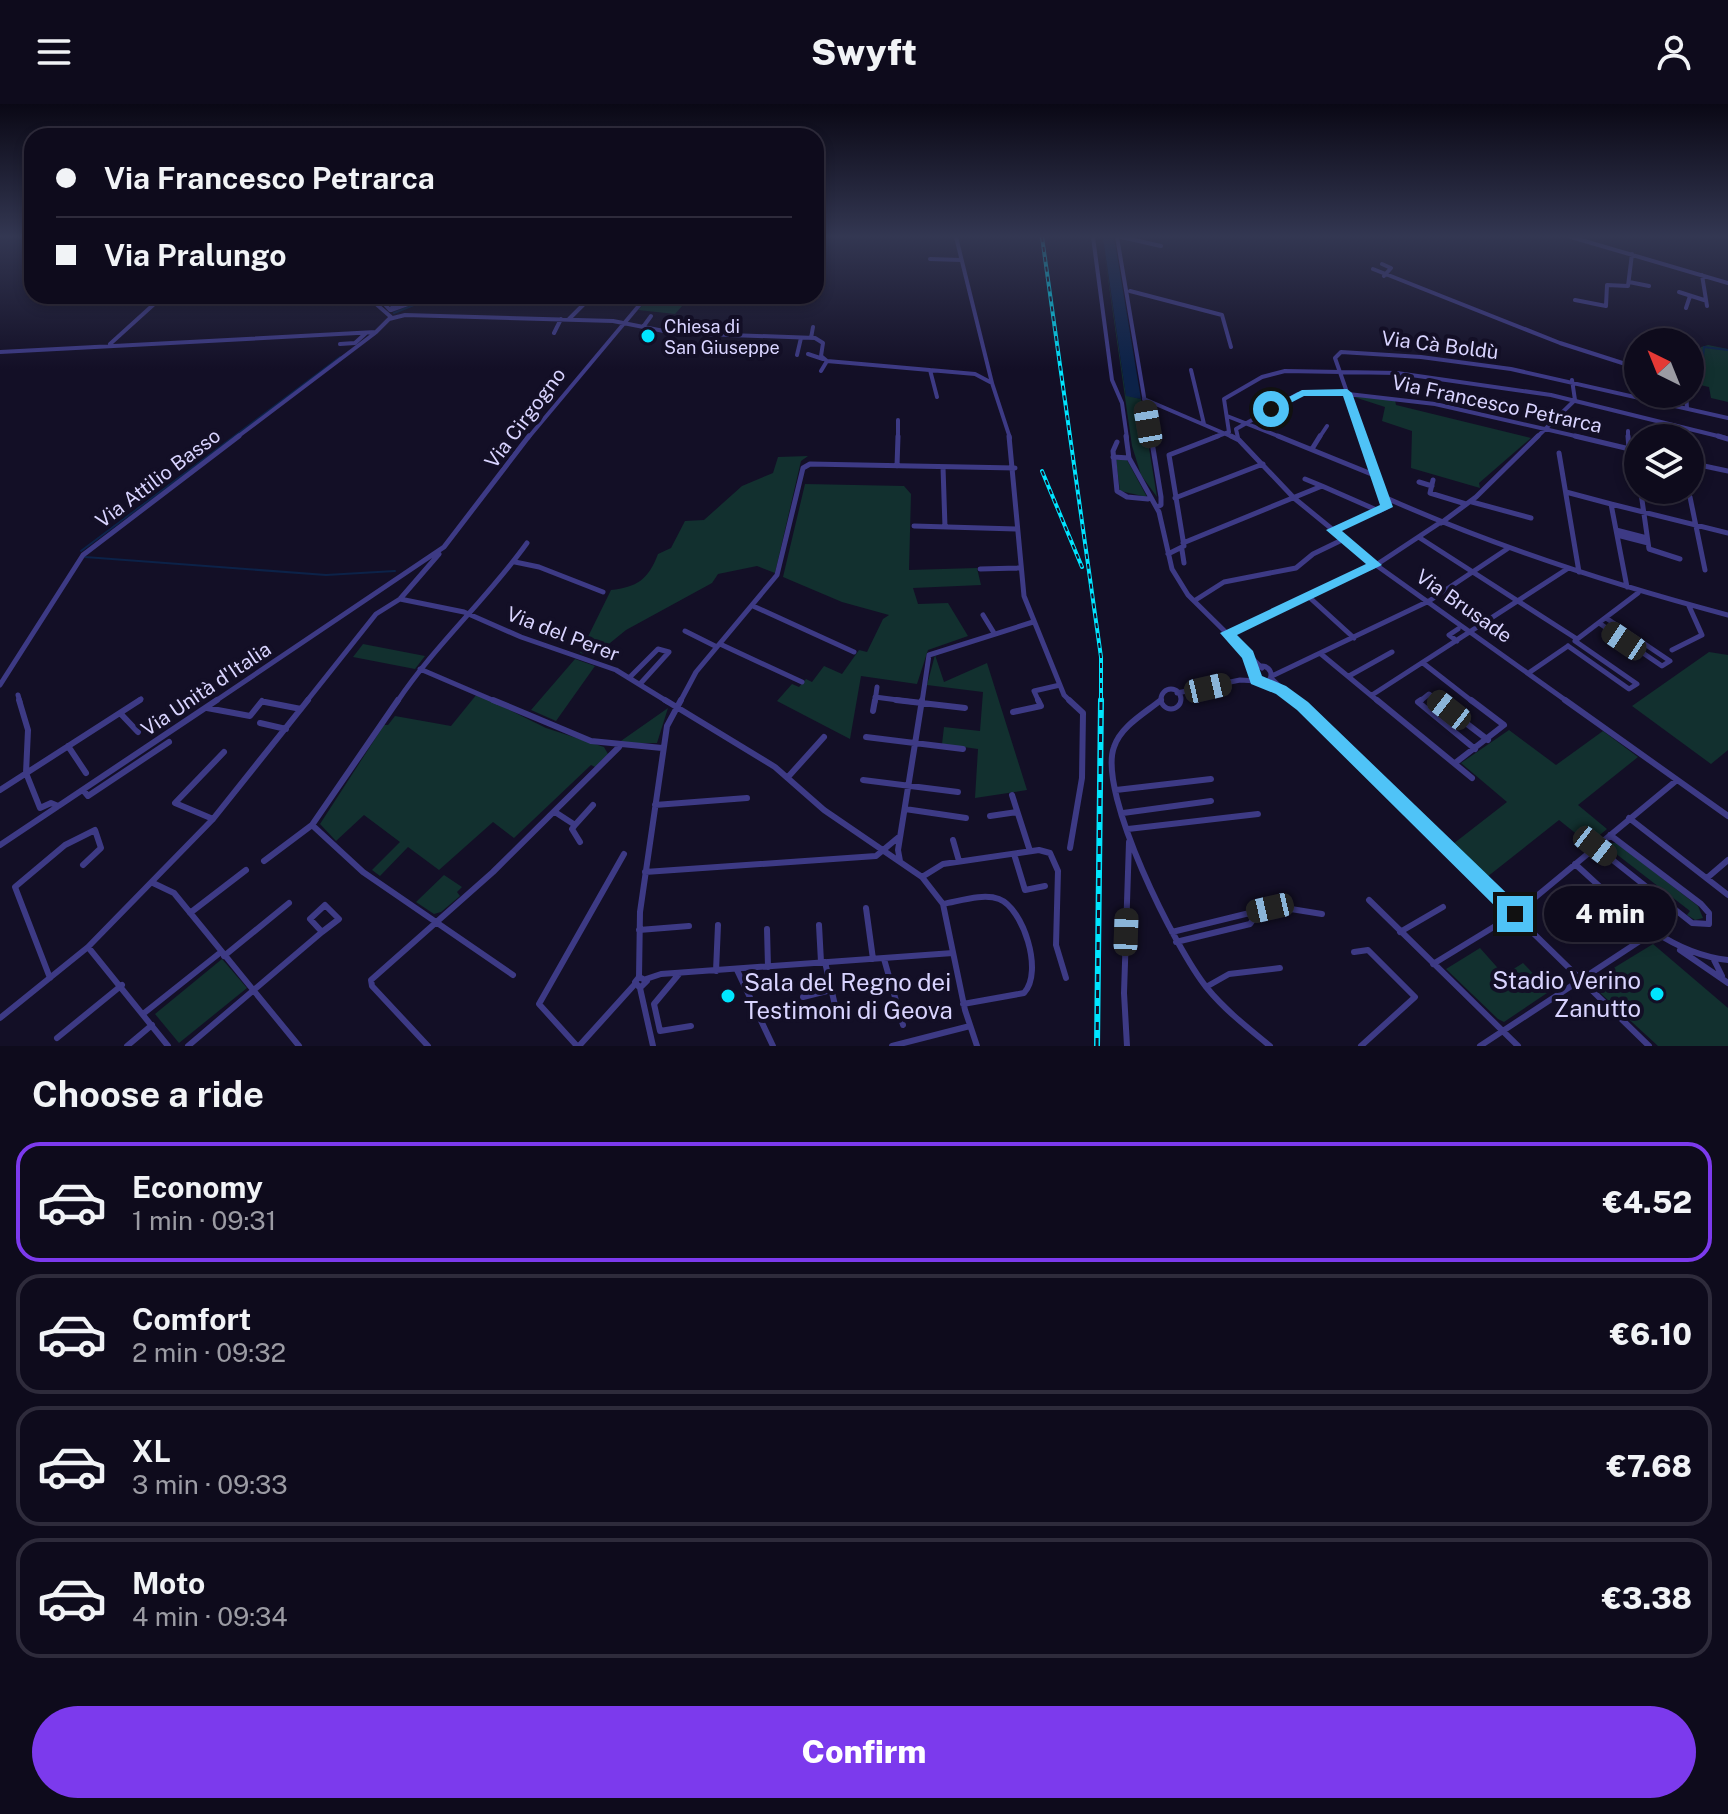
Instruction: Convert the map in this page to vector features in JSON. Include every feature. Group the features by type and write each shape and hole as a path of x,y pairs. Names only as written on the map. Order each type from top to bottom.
{"street":[{"path":"968,281 1015,468 1016,529 1024,596 1064,695 1081,710 1083,719 1081,787 1070,848"},
{"path":"1099,281 1112,380 1122,403 1129,458 1157,507 1177,579 1194,601 1281,690 1302,706 1649,1046"},
{"path":"1125,281 1161,497 1161,505 1157,507"},
{"path":"1397,281 1560,343 1624,364"},
{"path":"1703,281 1707,306"},
{"path":"1575,300 1606,306 1607,285 1626,287 1629,282 1649,286"},
{"path":"1126,286 1130,291 1222,315 1231,347"},
{"path":"1129,306 1130,291"},
{"path":"1679,292 1705,300"},
{"path":"1686,308 1690,296"},
{"path":"110,345 150,304"},
{"path":"378,304 388,311"},
{"path":"383,304 391,317 568,319 625,322 674,333 811,338 823,343 825,360 821,371"},
{"path":"388,311 394,304"},
{"path":"388,311 408,304"},
{"path":"568,319 584,304"},
{"name":"Via Cirgogno","path":"429,559 444,547 564,391 640,304"},
{"path":"643,327 651,316"},
{"name":"Via Attilio Basso","path":"0,685 83,555 376,332 391,317"},
{"path":"554,333 561,319"},
{"path":"811,338 813,327"},
{"path":"0,352 376,332"},
{"path":"340,344 355,343 367,333"},
{"path":"797,355 801,338"},
{"name":"Via Cà Boldù","path":"1339,370 1335,356 1345,351 1448,360 1572,380 1624,393"},
{"path":"808,354 825,360 981,375 992,383"},
{"path":"930,370 937,397"},
{"path":"1191,370 1204,424"},
{"path":"1184,563 1169,455 1229,431 1224,399 1266,375 1292,370 1339,370 1465,380 1575,400 1728,439"},
{"path":"1339,370 1387,507"},
{"path":"1572,380 1575,400"},
{"name":"Via Francesco Petrarca","path":"1237,429 1298,394 1347,393 1435,404 1624,448"},
{"name":"Via Brusade","path":"1144,399 1239,440 1294,498 1376,565 1728,816"},
{"path":"1227,633 1376,565 1420,538 1469,503 1575,400"},
{"name":"Via Cà Boldù","path":"1687,408 1728,418"},
{"path":"1227,416 1374,475"},
{"path":"897,466 898,420"},
{"path":"1229,425 1237,429 1235,433 1239,440"},
{"path":"1312,449 1327,426"},
{"path":"1117,442 1113,457 1117,491 1127,497 1150,499"},
{"path":"1559,453 1579,572"},
{"path":"1113,457 1129,458"},
{"path":"1175,498 1263,464"},
{"path":"653,1046 640,982 639,930 662,748 676,708 691,680 777,575 806,465 1015,468"},
{"path":"1704,466 1728,471"},
{"path":"943,467 945,527"},
{"path":"1305,479 1379,511"},
{"path":"1419,482 1432,483 1430,493 1434,495 1531,518"},
{"path":"1168,554 1322,486"},
{"path":"1565,492 1728,533"},
{"path":"1383,497 1440,524 1508,549 1639,592 1728,615"},
{"path":"1332,530 1396,503"},
{"path":"1611,504 1627,588"},
{"path":"1643,504 1650,551 1680,559"},
{"path":"1692,504 1705,570"},
{"path":"914,526 1016,529"},
{"path":"1616,533 1647,540"},
{"path":"1420,538 1576,640 1637,684 1629,689 1568,646"},
{"path":"1194,601 1224,582 1294,569 1317,552 1344,539"},
{"path":"264,861 312,825 420,669 515,562 527,543"},
{"path":"377,612 396,601 444,547"},
{"path":"1153,710 1164,691 1179,696 1240,680 1270,679 1429,601 1508,549"},
{"name":"Via Unità d'Italia","path":"0,845 429,559"},
{"path":"515,562 539,567 603,592"},
{"path":"980,569 1021,568"},
{"path":"1372,695 1568,568"},
{"path":"1530,672 1639,592"},
{"name":"Via del Perer","path":"375,595 382,600 470,614 629,678 788,777 824,810 922,877 943,904 963,1004 977,1046"},
{"path":"1309,597 1354,638"},
{"path":"0,1018 88,947 213,819 377,612 382,600"},
{"path":"1672,650 1702,635 1688,605"},
{"path":"753,606 854,652"},
{"path":"983,615 994,633"},
{"path":"1599,623 1662,666 1670,661 1606,618"},
{"path":"900,862 900,836 925,666 931,653 1033,622"},
{"path":"1457,641 1449,635 1458,629"},
{"path":"685,631 802,682"},
{"path":"629,678 658,649 669,652 640,684"},
{"path":"1349,676 1392,652"},
{"path":"1321,654 1472,778"},
{"path":"1248,655 1257,681"},
{"path":"1423,663 1504,725 1455,763"},
{"path":"1240,680 1262,668"},
{"path":"420,669 483,693 573,735 619,747 662,748"},
{"path":"1013,712 1041,706 1034,691 1060,685"},
{"path":"873,711 877,687"},
{"path":"1475,749 1418,702 1429,694 1488,740"},
{"path":"18,695 28,730 26,773 40,808 51,803 59,806"},
{"path":"1127,1046 1124,993 1129,841 1116,790 1112,756 1115,742 1129,725 1153,710 1179,706 1179,696"},
{"path":"875,697 965,708"},
{"path":"0,790 141,699"},
{"path":"1161,700 1168,706"},
{"name":"Via Unità d'Italia","path":"206,708 250,716 264,701 301,709"},
{"path":"120,713 138,732"},
{"path":"260,723 286,729"},
{"path":"788,777 824,737"},
{"path":"866,737 963,749"},
{"name":"Via Unità d'Italia","path":"83,790 88,796 169,742"},
{"path":"68,746 86,773"},
{"path":"428,1046 370,983 555,812 619,747"},
{"path":"213,819 175,803 224,752"},
{"path":"1116,790 1211,779"},
{"path":"1433,964 1515,914 1677,779"},
{"path":"863,780 958,792"},
{"path":"1012,795 1030,851"},
{"path":"655,805 747,798"},
{"path":"1123,813 1211,801"},
{"path":"580,842 572,829 593,805"},
{"path":"905,809 966,818"},
{"path":"555,812 575,825"},
{"path":"990,816 1017,812"},
{"path":"1128,829 1258,814"},
{"path":"1629,818 1728,895"},
{"path":"312,825 363,872 513,975"},
{"path":"50,978 15,887 87,830 95,830 101,848 83,865"},
{"path":"1595,846 1692,923 1709,924 1709,913 1701,904 1610,834"},
{"path":"645,872 876,856 900,836"},
{"path":"953,840 959,861"},
{"path":"1129,841 1176,942 1206,987 1232,1015 1270,1046"},
{"path":"922,877 938,866 959,861 1045,851 1057,863 1056,945 1066,978"},
{"path":"624,854 539,1004 578,1046 640,982 680,973 953,953"},
{"path":"1014,854 1025,890 1045,886"},
{"path":"1707,878 1728,860"},
{"path":"1575,864 1655,931 1728,982"},
{"path":"190,913 246,870"},
{"path":"153,883 174,893 299,1046"},
{"path":"943,904 995,898 1009,904 1017,912 1034,972 1030,987 1024,993 963,1004"},
{"path":"1369,900 1518,1046"},
{"path":"143,1014 289,903"},
{"path":"1400,932 1443,907"},
{"path":"866,908 873,959"},
{"path":"1172,932 1270,908"},
{"path":"1176,942 1250,924 1255,917 1291,909 1322,914"},
{"path":"716,971 718,925"},
{"path":"819,925 823,962 837,1014"},
{"path":"639,930 689,926"},
{"path":"767,929 768,967"},
{"path":"1480,1046 1655,931"},
{"path":"188,1046 322,932"},
{"path":"1673,944 1714,960 1728,960"},
{"path":"88,947 122,985 168,1046"},
{"path":"1354,952 1368,950 1415,997 1361,1046"},
{"path":"884,959 903,1025"},
{"path":"1714,960 1728,982"},
{"path":"1206,987 1229,974 1280,968"},
{"path":"737,970 773,1046"},
{"path":"680,973 654,1004 662,1033 691,1026"},
{"path":"57,1038 122,985"},
{"path":"803,997 831,990"},
{"path":"127,1046 152,1025"},
{"path":"892,1046 970,1026"}],"green space":[{"path":"1108,281 1126,395 1141,399 1157,497 1141,475 1132,446"},
{"path":"643,304 684,304 675,314 638,310"},
{"path":"1704,346 1728,349 1728,402 1711,398 1709,387 1704,386"},
{"path":"1351,396 1395,400 1396,405 1531,438 1479,483 1480,488 1411,468 1412,431 1382,421 1385,407"},
{"path":"808,456 801,461 775,573 757,566 718,574 712,583 626,630 594,656 580,653 611,590 628,587 646,576 658,554 671,548 685,521 704,520 742,486 773,473 778,457"},
{"path":"1116,460 1127,460 1147,497 1120,491"},
{"path":"805,484 904,486 911,494 909,570 977,568 981,585 913,588 918,604 948,603 968,636 928,650 917,684 861,676 850,739 777,701 792,684 799,687 806,679 812,682 824,666 842,674 859,650 867,652 883,619 889,615 842,602 783,577"},
{"path":"363,644 425,656 415,669 353,657"},
{"path":"1709,652 1728,655 1728,750 1711,764 1632,706"},
{"path":"935,655 944,682 987,663 1027,790 975,798 978,749 942,744 944,727 980,731 983,692 927,685"},
{"path":"575,659 595,666 556,721 531,710"},
{"path":"477,694 546,728 604,747 608,754 595,767 591,765 514,838 493,822 439,870 408,847 380,876 372,870 400,842 364,815 336,841 320,824 384,725 388,725 395,716 451,726"},
{"path":"668,708 657,743 618,743"},
{"path":"1509,730 1556,765 1603,731 1638,757 1578,805 1607,829 1589,844 1559,820 1487,877 1453,844 1507,802 1461,763"},
{"path":"1609,843 1617,843 1698,906 1703,918 1695,920 1687,915 1690,911 1615,853 1607,852"},
{"path":"444,875 462,887 457,892 460,896 434,914 416,902"},
{"name":"Stadio Verino Zanutto","path":"1653,944 1728,1008 1728,1046 1658,1046 1596,989 1594,980"},
{"path":"1480,948 1504,975 1523,963 1550,991 1504,1022 1498,1019 1446,969"},
{"path":"222,959 247,988 179,1043 155,1014"}],"water":[{"path":"1109,281 1121,281 1141,399 1126,396"}],"waterway":[{"path":"394,313 416,304"},
{"path":"1704,347 1728,350"},
{"path":"81,551 340,357"},
{"path":"85,557 326,575 395,571"}],"railway":[{"path":"1048,281 1101,657 1101,700"},
{"path":"1042,471 1082,567"},
{"path":"1097,1046 1101,700"}],"place":[{"name":"Chiesa di San Giuseppe","path":"648,336"},
{"name":"Stadio Verino Zanutto","path":"1657,994"},
{"name":"Sala del Regno dei Testimoni di Geova","path":"728,996"}],"route":[{"path":"1271,409 1302,393 1347,393 1387,507 1332,530 1376,565 1227,633 1248,655 1256,680 1281,690 1302,706 1515,914"}]}
